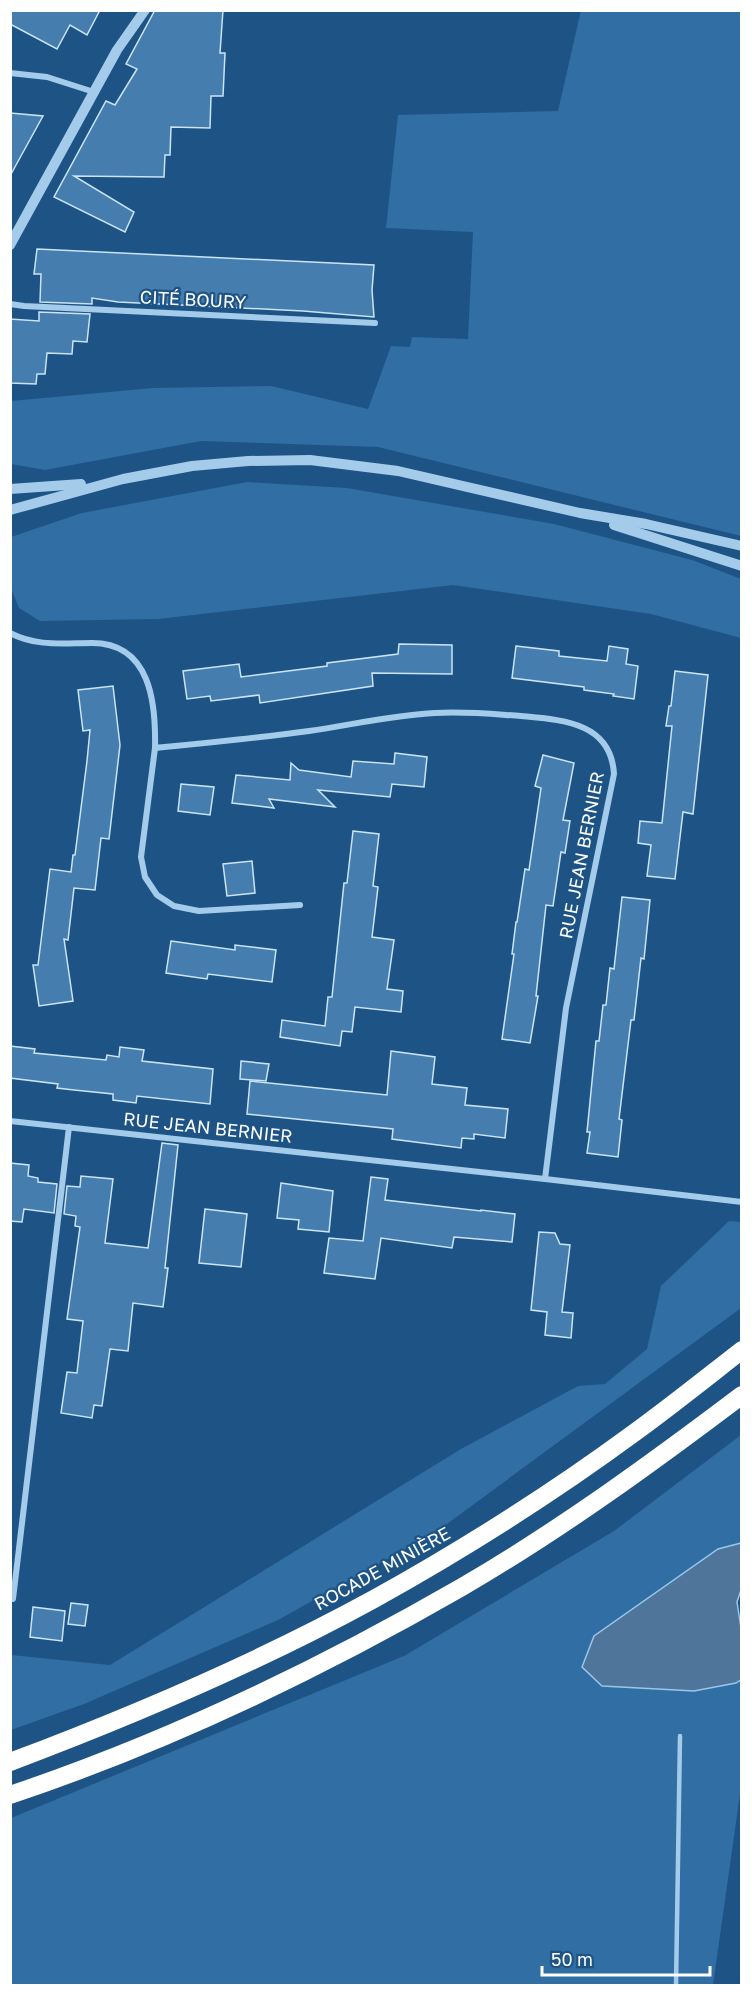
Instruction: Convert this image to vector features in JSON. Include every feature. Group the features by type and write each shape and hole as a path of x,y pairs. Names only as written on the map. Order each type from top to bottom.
{"highway":[{"path":"705,1379 741,1343"},
{"name":"ROCADE MINIÈRE","path":"10,1762 181,1694 374,1599 521,1510 634,1433 741,1350"},
{"path":"10,1795 83,1770 166,1737 272,1689 352,1648 463,1586 570,1518 741,1395"}],"street":[{"path":"10,245 117,50 145,10"},
{"path":"10,73 47,76 94,92"},
{"name":"CITÉ BOURY","path":"10,304 375,323"},
{"path":"10,510 123,479 166,470 216,463 271,460 320,461 398,471 580,513 646,524 741,546"},
{"path":"10,489 57,487 123,479"},
{"path":"580,513 741,566"},
{"path":"10,633 42,644 95,643 119,648 128,654 143,671 149,685 154,711 155,748 141,857 145,878 157,895 174,906 199,911 300,905"},
{"name":"RUE JEAN BERNIER","path":"155,748 308,731 417,714 457,712 568,721 588,729 604,744 611,755 614,774 566,1008 545,1179"},
{"name":"RUE JEAN BERNIER","path":"10,1122 741,1202"},
{"path":"13,1599 69,1127"}],"lane":[{"path":"676,1986 680,1736"}],"shaded area":[{"path":"581,10 741,11 741,536 378,447 201,441 45,470 11,464 11,401 153,388 271,386 368,409 391,346 410,347 412,337 468,339 473,232 386,228 398,115 558,111"},
{"path":"247,482 347,488 554,524 692,560 741,579 741,638 651,614 453,585 158,619 40,621 19,608 11,588 11,537 82,513"},
{"path":"729,1221 741,1222 741,1308 436,1532 278,1620 84,1704 11,1730 11,1655 110,1665 461,1449 578,1386 605,1384 647,1349 661,1286"},
{"path":"741,1435 741,1543 718,1549 594,1636 582,1667 736,1683 741,1679 741,1787 713,1985 11,1986 11,1818 404,1656 614,1531"},
{"path":"741,1543 741,1590 737,1602 741,1628 742,1679 736,1683 694,1691 602,1686 582,1667 594,1636 718,1549"}],"building":[{"path":"10,10 100,10 87,35 70,25 57,49 10,24"},
{"path":"155,10 223,10 220,53 225,53 223,96 211,96 210,128 171,127 170,155 165,155 164,177 74,176 134,212 125,232 54,197 106,101 115,105 137,69 126,64"},
{"path":"10,113 43,116 10,176"},
{"path":"37,249 374,265 372,290 374,317 303,311 118,302 92,298 92,304 40,302 41,274 34,274"},
{"path":"39,312 90,314 87,342 73,341 72,354 47,353 45,374 37,374 36,384 10,383 10,319 39,321"},
{"path":"399,644 452,645 452,674 372,673 373,686 260,703 259,695 211,701 210,696 187,699 183,671 239,664 241,677 398,654"},
{"path":"516,646 559,651 559,656 607,661 609,646 628,649 626,664 638,666 634,699 584,690 584,687 512,678"},
{"path":"675,671 708,675 693,814 683,812 675,879 647,876 651,845 638,843 640,821 662,823 672,726 666,726"},
{"path":"113,686 120,745 109,839 101,838 95,890 74,888 68,940 64,939 73,1001 39,1006 33,965 38,965 50,869 71,872 87,761 90,730 83,731 78,690"},
{"path":"395,753 427,757 424,787 392,784 390,797 318,790 335,807 269,799 274,808 232,803 236,775 290,780 291,763 299,770 351,777 353,761 394,764"},
{"path":"543,755 574,763 563,820 570,821 565,853 561,852 553,906 546,905 536,996 538,996 530,1043 502,1039 514,954 512,954 516,922 525,869 529,870 541,788 535,786"},
{"path":"181,784 214,787 210,815 178,811"},
{"path":"353,831 379,834 373,886 378,887 372,937 394,940 387,989 403,991 401,1012 355,1007 352,1032 342,1031 340,1046 280,1037 282,1020 325,1026 328,997 332,997 344,883 347,883"},
{"path":"252,861 255,893 227,896 223,864"},
{"path":"622,897 650,900 644,959 641,958 634,1020 631,1020 619,1119 622,1120 618,1157 587,1153 590,1132 587,1132 596,1041 599,1041 603,1005 606,1005 610,968 614,969"},
{"path":"171,941 235,950 235,945 276,950 272,982 208,974 207,979 166,973"},
{"path":"10,1046 35,1049 34,1053 106,1060 107,1055 119,1057 120,1047 144,1050 142,1061 213,1069 210,1104 137,1096 136,1103 113,1100 113,1094 57,1088 58,1084 10,1078"},
{"path":"391,1051 435,1057 432,1084 467,1088 465,1105 508,1109 505,1138 474,1134 474,1139 462,1138 461,1148 392,1139 393,1129 247,1114 250,1081 387,1095"},
{"path":"241,1061 269,1064 266,1081 240,1079"},
{"path":"162,1143 178,1145 163,1307 133,1303 128,1351 110,1349 102,1406 94,1405 92,1418 61,1413 67,1372 77,1373 83,1321 67,1319 80,1227 75,1226 76,1216 64,1214 67,1186 80,1187 81,1176 113,1179 105,1243 148,1248"},
{"path":"10,1163 29,1165 28,1176 38,1178 38,1182 57,1184 54,1213 24,1209 22,1222 10,1221"},
{"path":"371,1177 388,1179 385,1200 515,1214 512,1242 454,1237 452,1248 381,1238 375,1279 324,1273 329,1238 363,1241"},
{"path":"281,1183 333,1191 329,1232 298,1229 299,1220 277,1218"},
{"path":"205,1209 247,1214 241,1267 199,1263"},
{"path":"539,1232 555,1233 560,1244 570,1245 562,1312 573,1313 571,1338 545,1335 547,1312 531,1310"},
{"path":"71,1603 88,1605 85,1626 68,1624"},
{"path":"33,1607 65,1611 62,1641 30,1637"}]}
